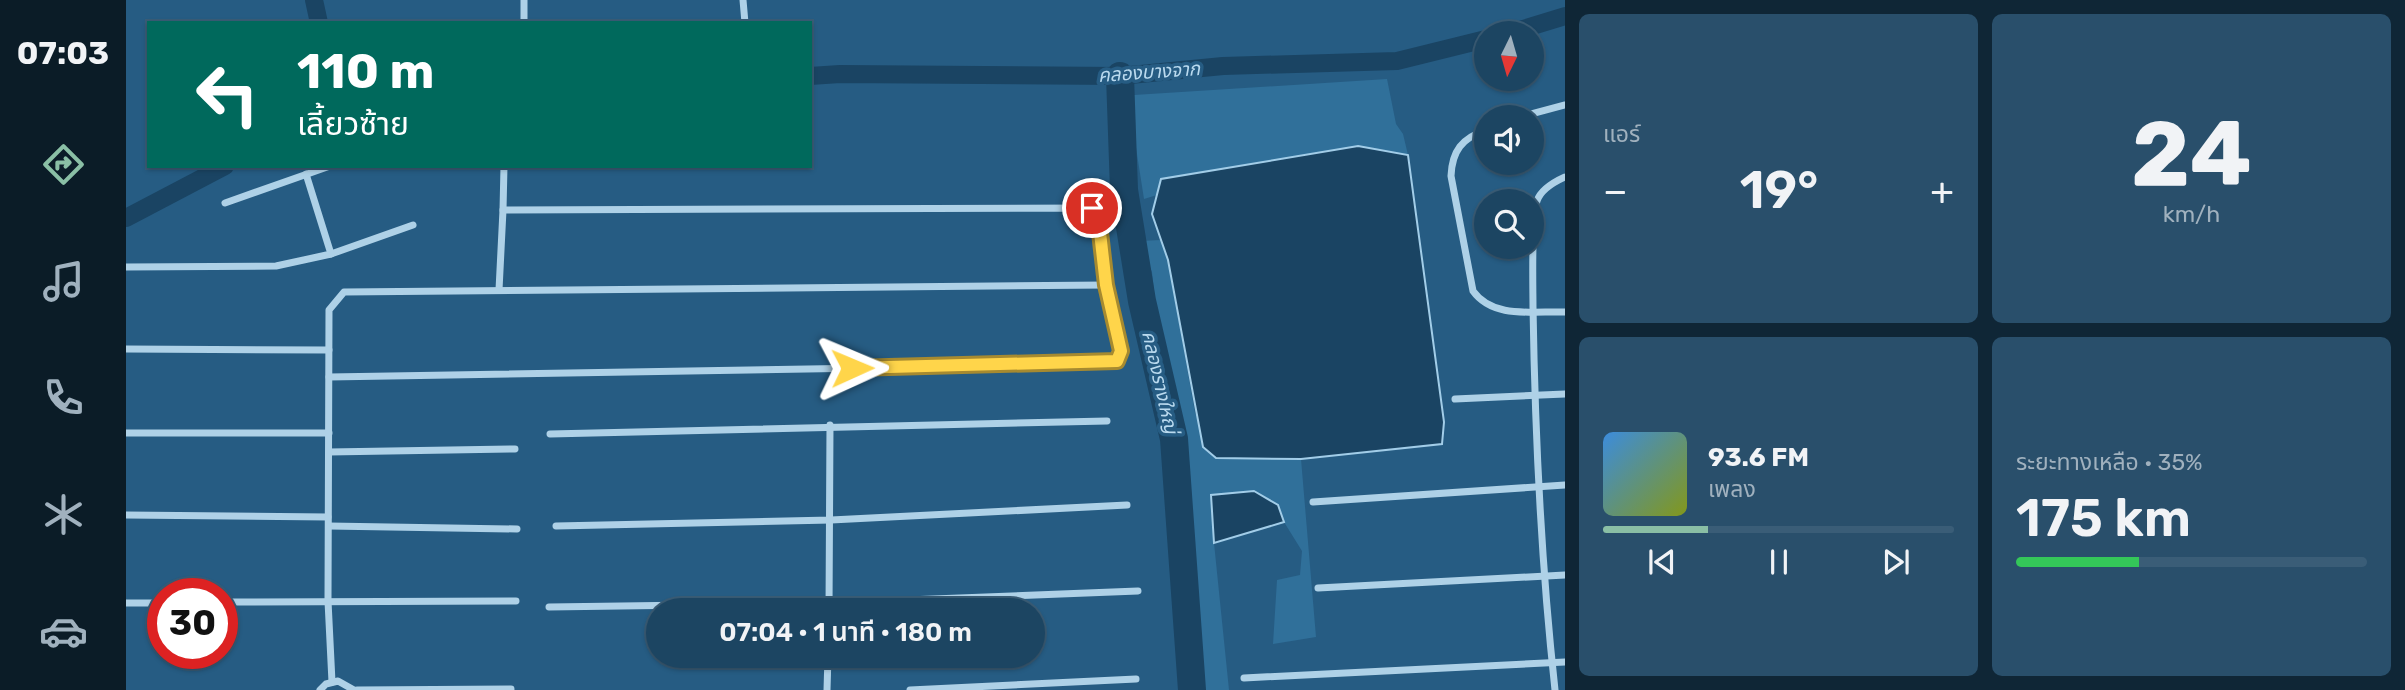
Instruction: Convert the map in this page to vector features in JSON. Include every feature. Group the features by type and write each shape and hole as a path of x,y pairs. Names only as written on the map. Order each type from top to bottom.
{"street":[{"path":"523,0 524,21"},
{"path":"743,0 745,21"},
{"path":"1544,111 1565,105"},
{"path":"1474,136 1464,141 1452,159 1451,176 1473,292 1482,303 1498,311 1565,312"},
{"path":"225,203 324,168"},
{"path":"499,290 504,168"},
{"path":"306,174 331,254"},
{"path":"1555,690 1543,577 1534,395 1533,311 1536,202 1550,186 1565,177"},
{"path":"329,377 1110,363 1121,358 1106,285 1098,215 1092,208 503,210"},
{"path":"126,267 276,266 331,254 413,225"},
{"path":"332,682 328,601 329,310 344,292 1106,285"},
{"path":"126,349 328,350"},
{"path":"1455,400 1565,394"},
{"path":"551,434 830,425 1107,421"},
{"path":"829,598 830,425"},
{"path":"126,433 329,433"},
{"path":"329,452 515,449"},
{"path":"1313,502 1565,485"},
{"path":"556,526 831,520 1127,505"},
{"path":"126,515 328,517"},
{"path":"329,526 517,528"},
{"path":"1318,588 1565,575"},
{"path":"1003,598 1138,591"},
{"path":"238,602 516,601"},
{"path":"126,603 147,603"},
{"path":"549,607 646,607"},
{"path":"1244,678 1565,662"},
{"path":"827,690 828,668"},
{"path":"909,690 1136,679"},
{"path":"320,690 332,682 344,682 356,690 511,689"}],"shaded area":[{"path":"1387,79 1396,124 1403,134 1408,155 1358,146 1161,179 1157,195 1144,199 1129,103 1134,95"},
{"path":"1358,146 1408,155 1444,422 1442,444 1301,459 1216,458 1203,447 1168,260 1152,214 1161,179"},
{"path":"1161,240 1168,260 1195,413 1216,458 1301,459 1316,637 1273,644 1277,580 1300,575 1302,551 1284,522 1278,505 1214,543 1229,690 1204,690 1193,540 1175,409 1160,346 1152,272 1139,241"},
{"path":"1254,491 1278,505 1284,522 1214,543 1211,495"}],"waterway":[{"path":"314,0 319,21"},
{"name":"คลองบางจาก","path":"1544,22 1565,16"},
{"name":"คลองบางจาก","path":"812,76 1120,76 1223,66 1397,61 1474,42"},
{"name":"คลองรางใหญ่","path":"1120,76 1124,190 1142,301 1174,439 1192,690"},
{"name":"คลองบางจาก","path":"126,218 221,168"}],"route":[{"path":"852,368 1100,364 1117,361 1121,358 1121,351 1106,285 1098,215 1092,208"}]}
